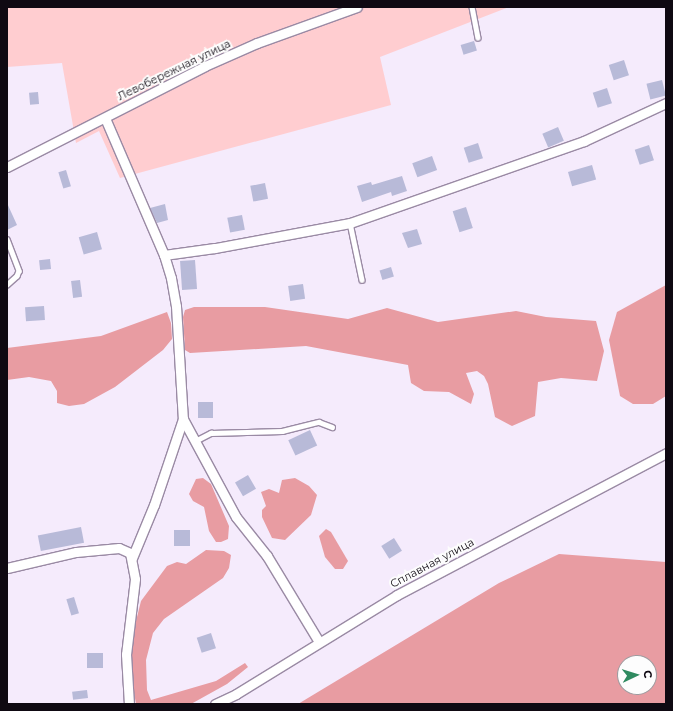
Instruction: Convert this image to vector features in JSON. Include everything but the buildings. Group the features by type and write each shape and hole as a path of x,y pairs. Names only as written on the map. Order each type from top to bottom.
{"street":[{"name":"Левобережная улица","path":"7,167 250,46 357,7"},
{"path":"164,255 215,248 350,223 584,141 666,103"},
{"path":"105,118 164,255 176,306 183,420 154,505 132,558"},
{"path":"183,420 236,518 267,556 319,642"},
{"name":"Сплавная улица","path":"215,704 236,694 397,595 666,453"},
{"path":"7,568 76,552 119,548 128,551 132,558 134,579 126,654 129,704"}],"lane":[{"path":"472,7 478,37"},
{"path":"350,223 362,280"},
{"path":"7,239 19,271 17,276 7,285"},
{"path":"195,441 211,433 282,431 319,422 332,427"}],"shaded area":[{"path":"7,7 509,7 380,57 391,105 120,178 99,131 76,143 62,63 7,67"},
{"path":"666,285 666,396 653,404 633,404 620,396 609,340 617,312"},
{"path":"194,307 265,307 348,319 387,308 438,322 516,311 546,317 596,321 604,351 597,381 561,378 538,382 535,416 512,426 495,417 488,384 484,376 477,371 466,373 474,394 471,404 449,392 424,391 411,383 408,365 306,346 190,353 185,350 183,317 185,310"},
{"path":"167,312 171,323 172,339 163,350 115,387 84,404 69,406 57,403 57,391 51,381 29,377 7,380 7,348 101,336"},
{"path":"203,478 211,484 229,526 228,539 221,542 216,542 209,531 204,507 193,501 189,494 196,479"},
{"path":"295,478 309,486 317,495 311,515 285,540 272,538 262,517 262,510 266,506 261,492 269,489 279,493 282,480"},
{"path":"326,529 331,532 348,561 343,569 335,569 325,557 319,536"},
{"path":"206,550 224,551 231,555 229,568 223,578 164,619 153,633 146,660 147,690 151,700 216,681 245,663 248,667 227,684 191,704 136,704 132,681 131,657 135,625 141,601 167,566 177,562 186,564"},
{"path":"559,554 666,562 666,704 298,704 499,583"}]}
